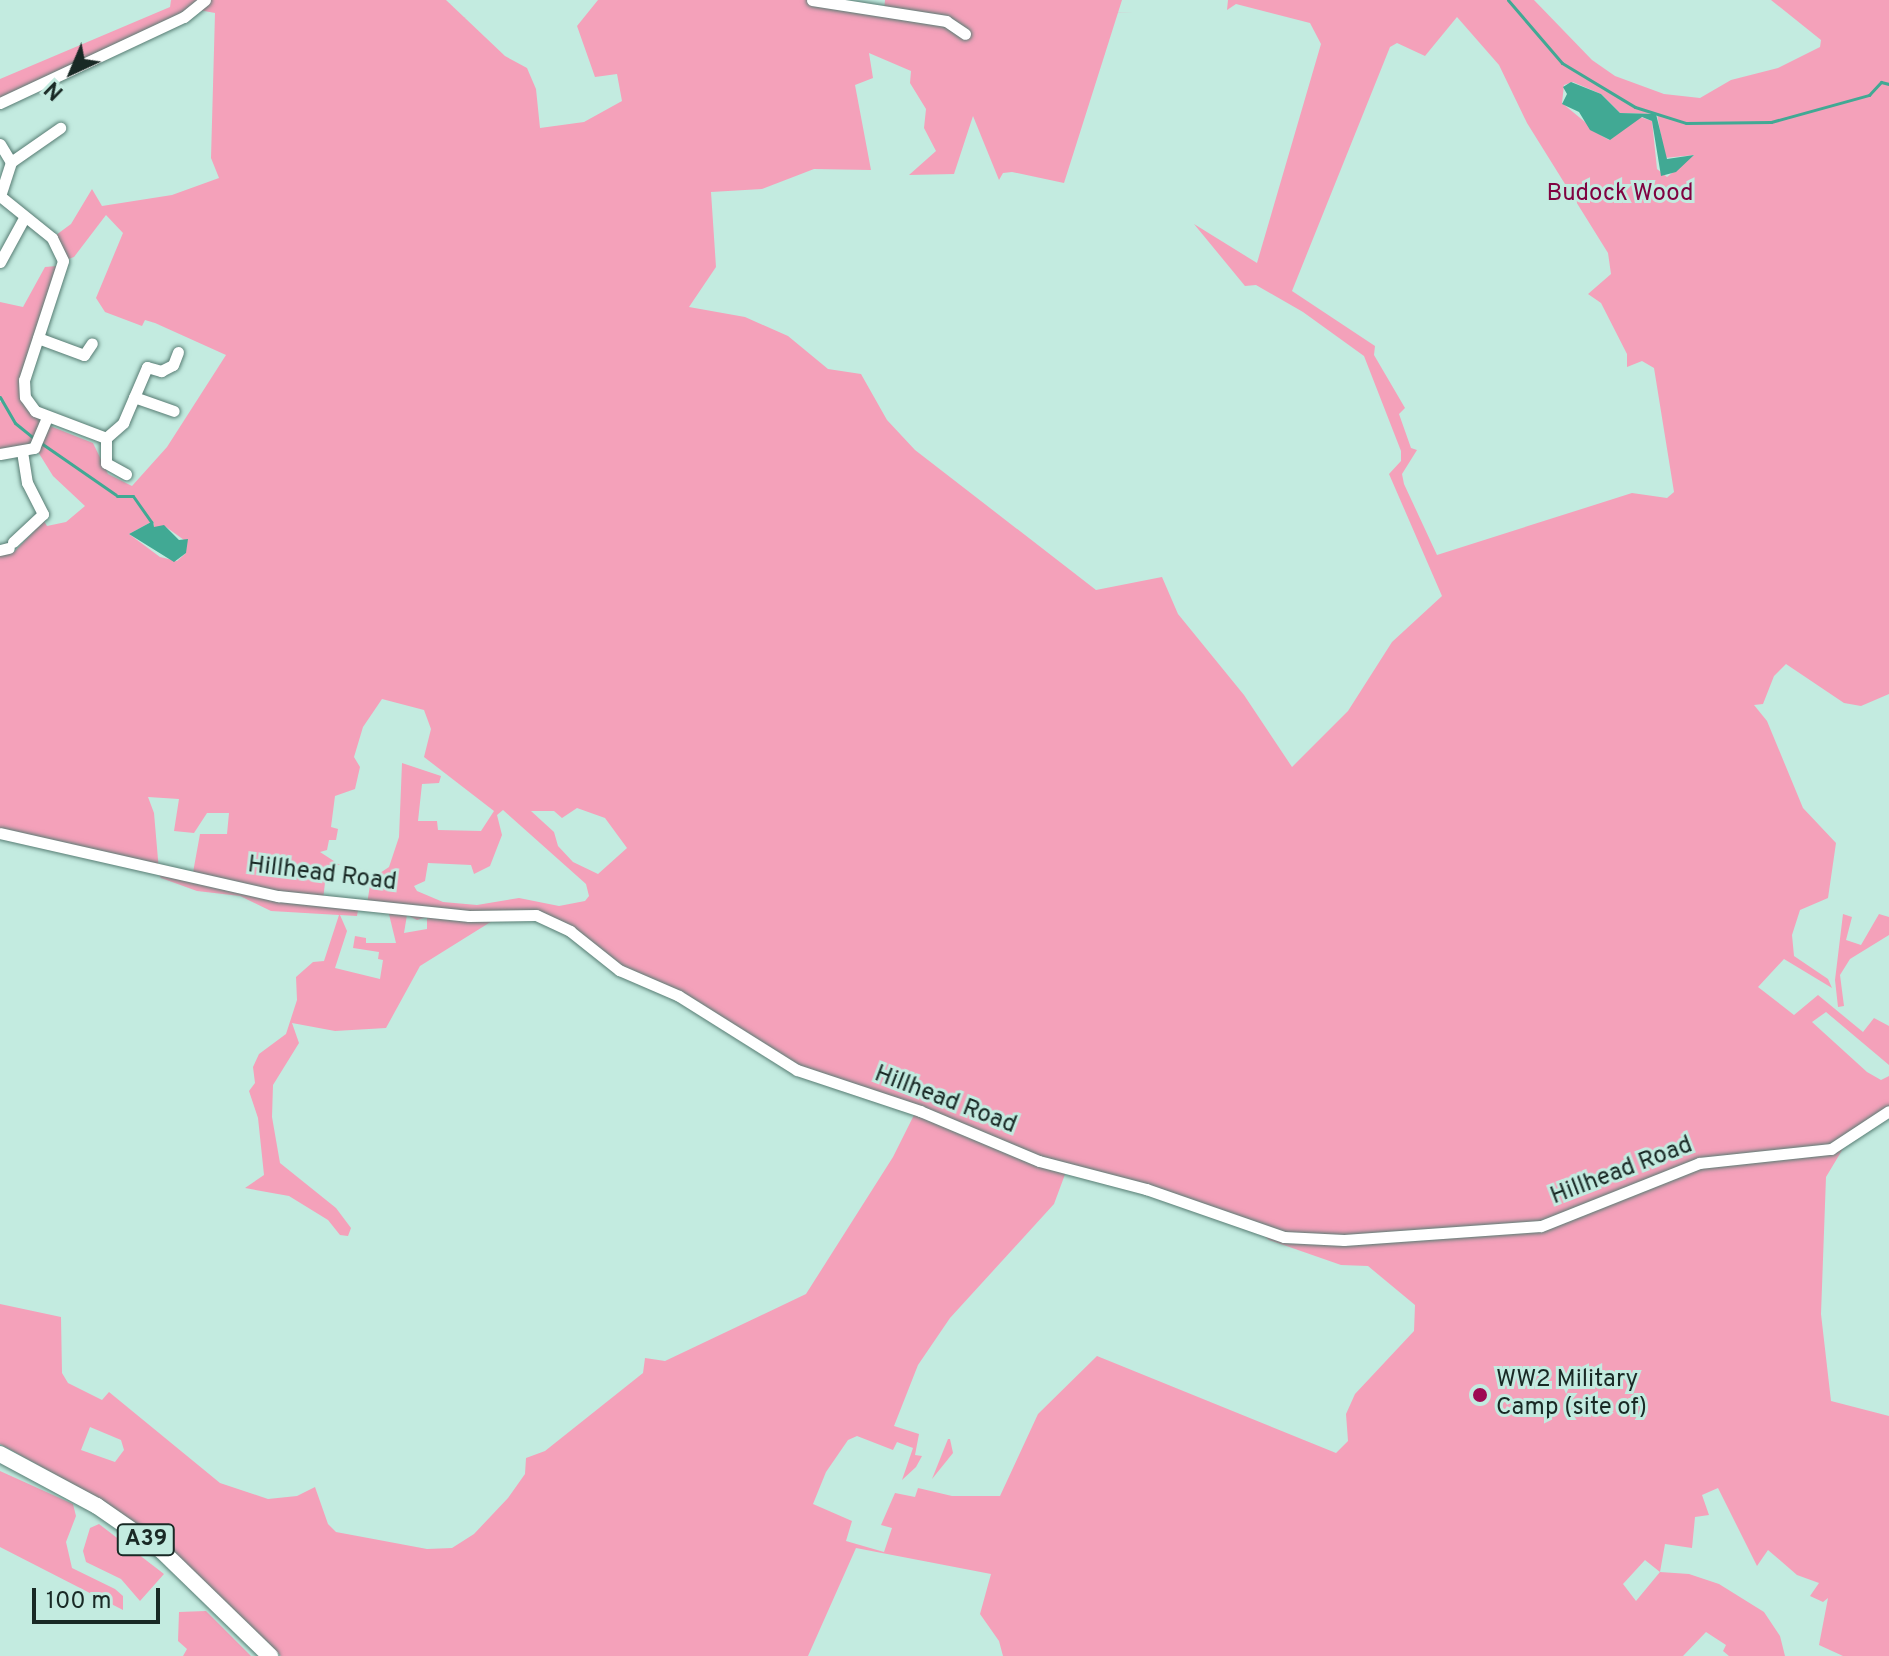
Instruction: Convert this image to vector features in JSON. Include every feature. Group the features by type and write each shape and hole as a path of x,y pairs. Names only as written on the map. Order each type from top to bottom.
{"highway":[{"name":"A39","path":"0,1454 97,1506 162,1551 270,1656"}],"street":[{"path":"0,103 184,17 205,0"},
{"path":"812,0 946,21 965,34"},
{"path":"60,128 11,162 0,196 52,238 63,261 38,338 24,395 47,418 106,438"},
{"path":"0,144 11,162"},
{"path":"0,262 24,218"},
{"path":"38,338 84,355 92,343"},
{"path":"106,438 121,426 147,367 161,371 173,365 178,352"},
{"path":"134,397 174,411"},
{"path":"0,454 22,453 38,441 47,418"},
{"path":"106,438 106,463 126,474"},
{"path":"7,546 46,513 27,483 22,453"},
{"name":"Hillhead Road","path":"0,833 278,896 469,916 541,917 570,931 619,970 679,996 797,1070 920,1111 1039,1161 1146,1189 1284,1237 1344,1240 1541,1226 1577,1216 1695,1164 1831,1149 1889,1111"}],"green space":[{"name":"Budock Wood","path":"171,0 446,0 505,56 527,68 536,89 540,128 584,122 622,101 617,74 595,77 577,26 598,0 806,0 884,11 885,0 1122,0 1064,183 1012,172 1003,173 999,180 973,116 954,174 909,175 936,151 924,128 926,109 910,83 911,71 869,53 873,78 855,85 871,170 814,169 762,189 711,192 716,267 689,307 745,317 788,336 828,369 861,374 887,420 915,450 1096,590 1162,577 1178,614 1244,695 1292,767 1348,711 1392,642 1442,596 1389,474 1401,461 1401,451 1364,356 1303,312 1256,285 1245,286 1194,224 1257,263 1321,44 1310,23 1236,4 1227,10 1228,0 1534,0 1592,60 1615,76 1664,94 1700,98 1731,80 1778,68 1820,47 1821,40 1771,0 1889,0 1889,694 1861,706 1844,703 1786,664 1774,676 1763,704 1754,705 1767,721 1803,808 1836,843 1828,898 1800,910 1792,935 1794,956 1828,979 1832,988 1784,959 1758,987 1794,1015 1818,995 1863,1032 1874,1018 1889,1026 1889,1065 1826,1012 1812,1022 1867,1072 1881,1080 1889,1076 1889,1110 1844,1147 1826,1177 1821,1314 1831,1401 1889,1416 1889,1656 1843,1656 1819,1645 1828,1598 1823,1602 1810,1596 1819,1583 1797,1575 1768,1550 1757,1566 1718,1488 1702,1495 1709,1515 1695,1517 1692,1548 1665,1544 1660,1572 1689,1574 1719,1584 1764,1612 1780,1636 1785,1656 1729,1656 1723,1651 1726,1645 1706,1632 1683,1656 1003,1656 999,1641 980,1614 991,1574 856,1548 808,1656 281,1656 176,1555 105,1502 0,1444 0,1304 61,1317 62,1373 68,1383 102,1400 109,1392 220,1483 268,1499 297,1496 315,1487 328,1524 336,1532 427,1549 452,1548 474,1534 508,1498 525,1474 526,1458 545,1451 643,1373 645,1358 665,1361 806,1294 893,1157 916,1111 805,1072 634,976 557,923 505,913 420,966 386,1028 335,1031 292,1023 299,1043 273,1085 272,1117 280,1163 336,1208 351,1228 348,1236 340,1235 328,1220 289,1196 245,1188 264,1175 258,1118 249,1091 255,1083 253,1067 259,1054 286,1034 297,1000 296,977 313,962 324,961 339,915 271,911 240,896 197,891 161,878 157,872 0,833 0,555 14,552 44,521 47,526 66,522 85,506 53,476 35,447 0,453 0,402 5,401 0,400 0,302 23,307 45,267 57,266 24,390 45,424 93,443 108,474 132,486 167,447 226,355 155,323 145,320 142,326 105,312 96,298 123,233 106,215 74,257 63,261 52,238 71,224 92,189 102,206 172,195 219,178 211,158 215,13 199,10 0,103 0,79 170,7","holes":["1457,17 1499,65 1527,123 1608,253 1611,274 1588,294 1601,303 1627,354 1627,367 1642,361 1654,368 1674,492 1667,498 1632,493 1437,555 1404,484 1402,474 1417,450 1411,448 1399,414 1405,408 1374,355 1375,346 1292,291 1390,47 1397,43 1425,56","1573,82 1601,94 1620,113 1657,114 1665,158 1694,155 1667,177 1657,169 1652,121 1640,117 1609,140 1562,103 1564,85","153,521 154,527 166,527 184,540 186,553 177,561 160,557 129,534","382,699 424,710 431,729 424,757 494,811 481,831 438,830 437,821 418,821 422,784 439,783 441,776 402,763 399,837 389,867 371,879 367,904 387,906 396,943 366,943 366,938 355,936 353,948 379,952 378,959 383,960 380,979 335,968 347,931 340,915 357,916 359,904 323,900 327,865 340,865 320,852 327,850 329,840 336,840 338,829 331,827 335,796 355,789 360,767 354,757 363,727","148,797 179,799 174,831 194,833 207,813 229,813 227,834 200,834 192,878 159,871 154,813","577,808 605,818 627,848 598,874 573,862 558,846 554,832 531,811 554,811 562,818","503,810 586,884 589,896 585,901 559,906 519,898 477,905 443,902 417,891 414,886 425,881 428,863 471,865 474,874 490,866 502,835 497,815","407,915 417,920 427,917 427,929 404,933","1067,1169 1253,1227 1269,1240 1341,1265 1368,1266 1415,1305 1414,1331 1355,1394 1346,1414 1348,1441 1336,1453 1097,1356 1038,1414 1000,1496 952,1496 918,1488 915,1497 895,1493 881,1525 892,1528 884,1552 846,1541 852,1521 813,1504 826,1472 848,1440 857,1436 893,1450 897,1442 913,1448 902,1480 916,1467 922,1456 915,1455 919,1434 894,1426 918,1365 950,1318 1054,1204","90,1427 121,1440 124,1450 115,1462 81,1450","1645,1560 1660,1572 1636,1601 1623,1584"]},
{"path":"1843,914 1852,917 1846,940 1861,945 1879,914 1889,917 1889,935 1850,959 1840,975 1844,1006 1838,1007 1835,980"},
{"path":"948,1439 953,1453 932,1479"},
{"path":"0,1471 73,1504 76,1516 66,1542 72,1568 115,1589 123,1596 123,1610 0,1547"},
{"path":"99,1524 164,1574 140,1601 121,1579 86,1562 83,1551 90,1528"},
{"path":"206,1611 251,1656 183,1656 187,1649 178,1641 179,1612"}],"shaded area":[{"path":"1571,82 1601,94 1620,113 1656,114 1667,159 1694,155 1676,172 1661,176 1652,121 1642,117 1610,140 1590,130 1579,112 1562,104 1567,94 1563,87"},
{"path":"153,521 154,527 164,525 179,540 188,539 186,553 174,562 129,534"}],"waterway":[{"path":"1508,0 1562,63 1635,107 1686,123 1771,122 1869,95 1881,82 1889,84"},
{"path":"0,397 15,423 35,439"},
{"path":"41,443 116,495"},
{"path":"117,496 133,496 151,522"}],"place":[{"name":"WW2 Military Camp (site of)","path":"1480,1395"}]}
